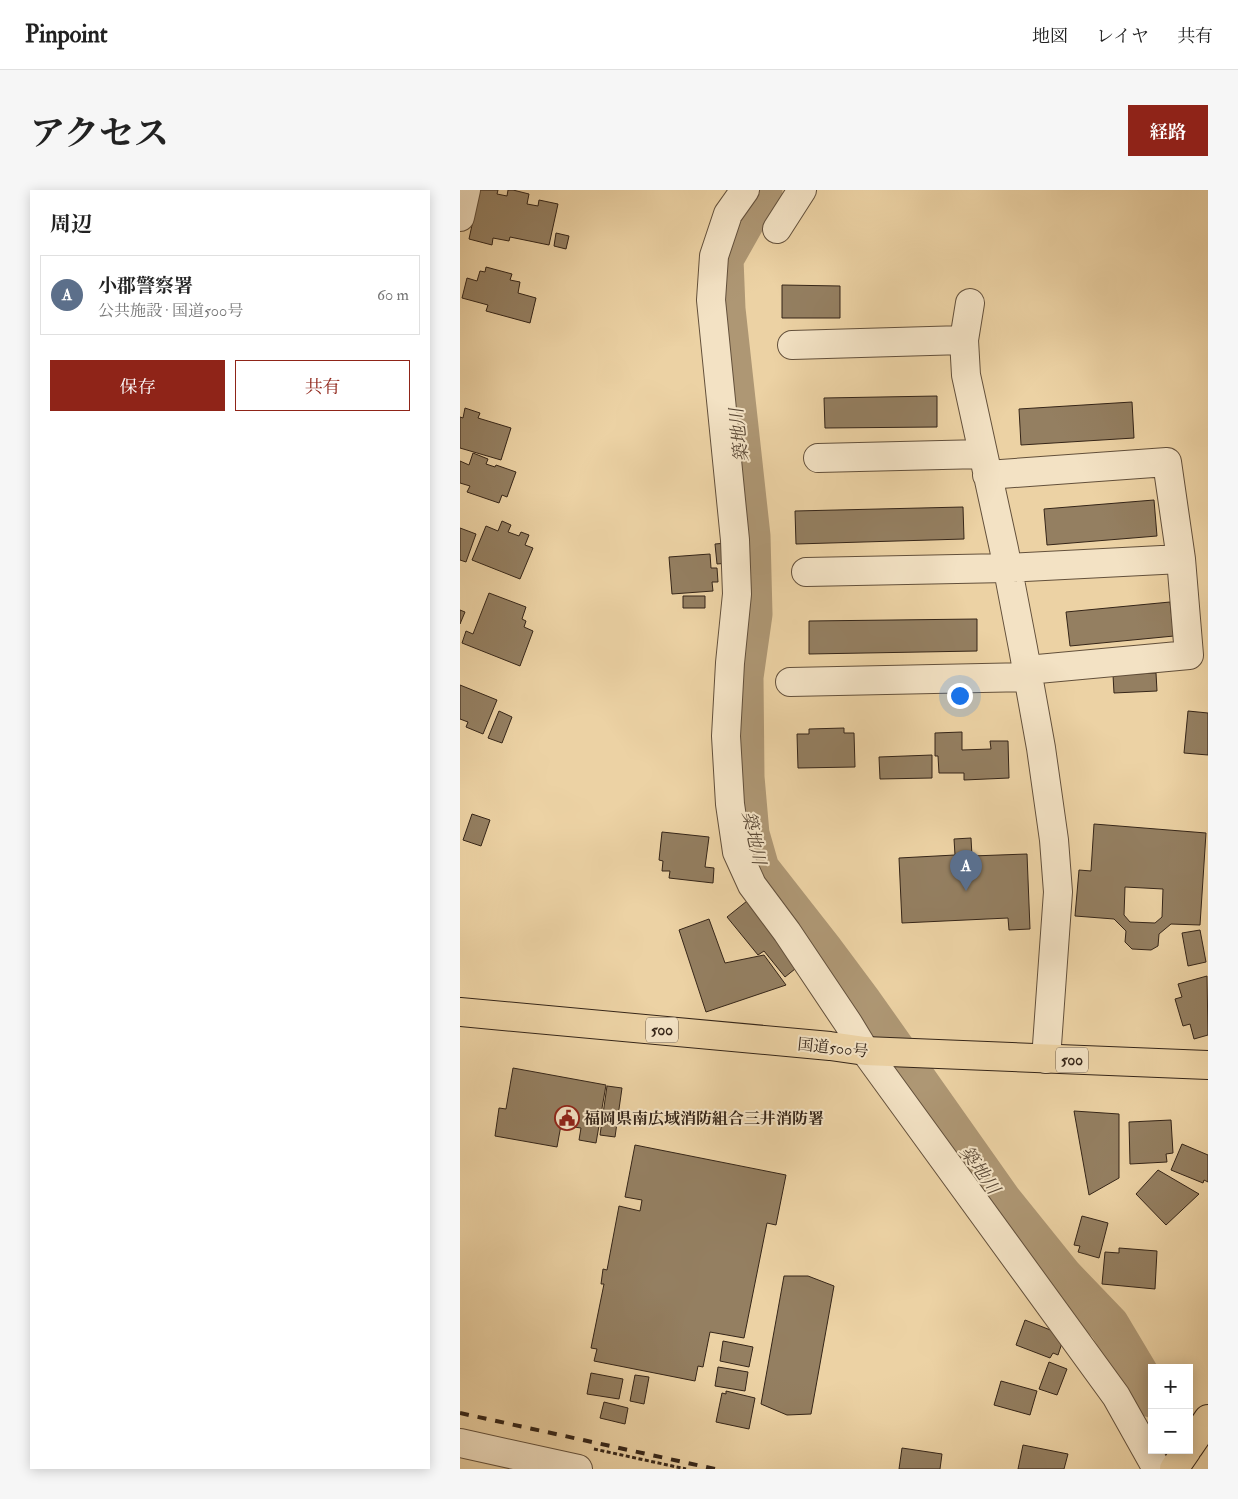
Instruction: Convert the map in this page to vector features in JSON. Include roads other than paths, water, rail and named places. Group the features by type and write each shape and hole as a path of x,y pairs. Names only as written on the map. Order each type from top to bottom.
{"main road":[{"name":"国道500号","path":"460,1012 830,1046 865,1051 1208,1065"},
{"path":"1193,1442 1208,1421"},
{"path":"1174,1469 1184,1454"}],"street":[{"path":"460,217 466,190"},
{"path":"745,190 728,214 714,256 711,300 734,540 737,594 730,663 726,736 730,804 737,852 752,885 848,1023 865,1051 1116,1396 1156,1469"},
{"path":"777,229 802,190"},
{"path":"970,303 964,340 966,376 1028,674 1042,748 1054,840 1058,892 1046,1058"},
{"path":"792,344 964,340"},
{"path":"790,682 1028,674 1189,655 1181,559 1167,462 985,464 818,458"},
{"path":"806,572 1007,568 1181,559"},
{"path":"460,1443 578,1469"}],"waterway":[{"name":"築地川","path":"762,190 723,259 725,309 750,536 752,614 743,677 744,777 749,834 759,869 862,1003 1001,1200 1063,1277 1109,1325 1148,1390"}],"railway":[{"path":"460,1413 715,1469"}],"place":[{"name":"小郡警察署","path":"966,891"},
{"name":"福岡県南広域消防組合三井消防署","path":"567,1118"}]}
